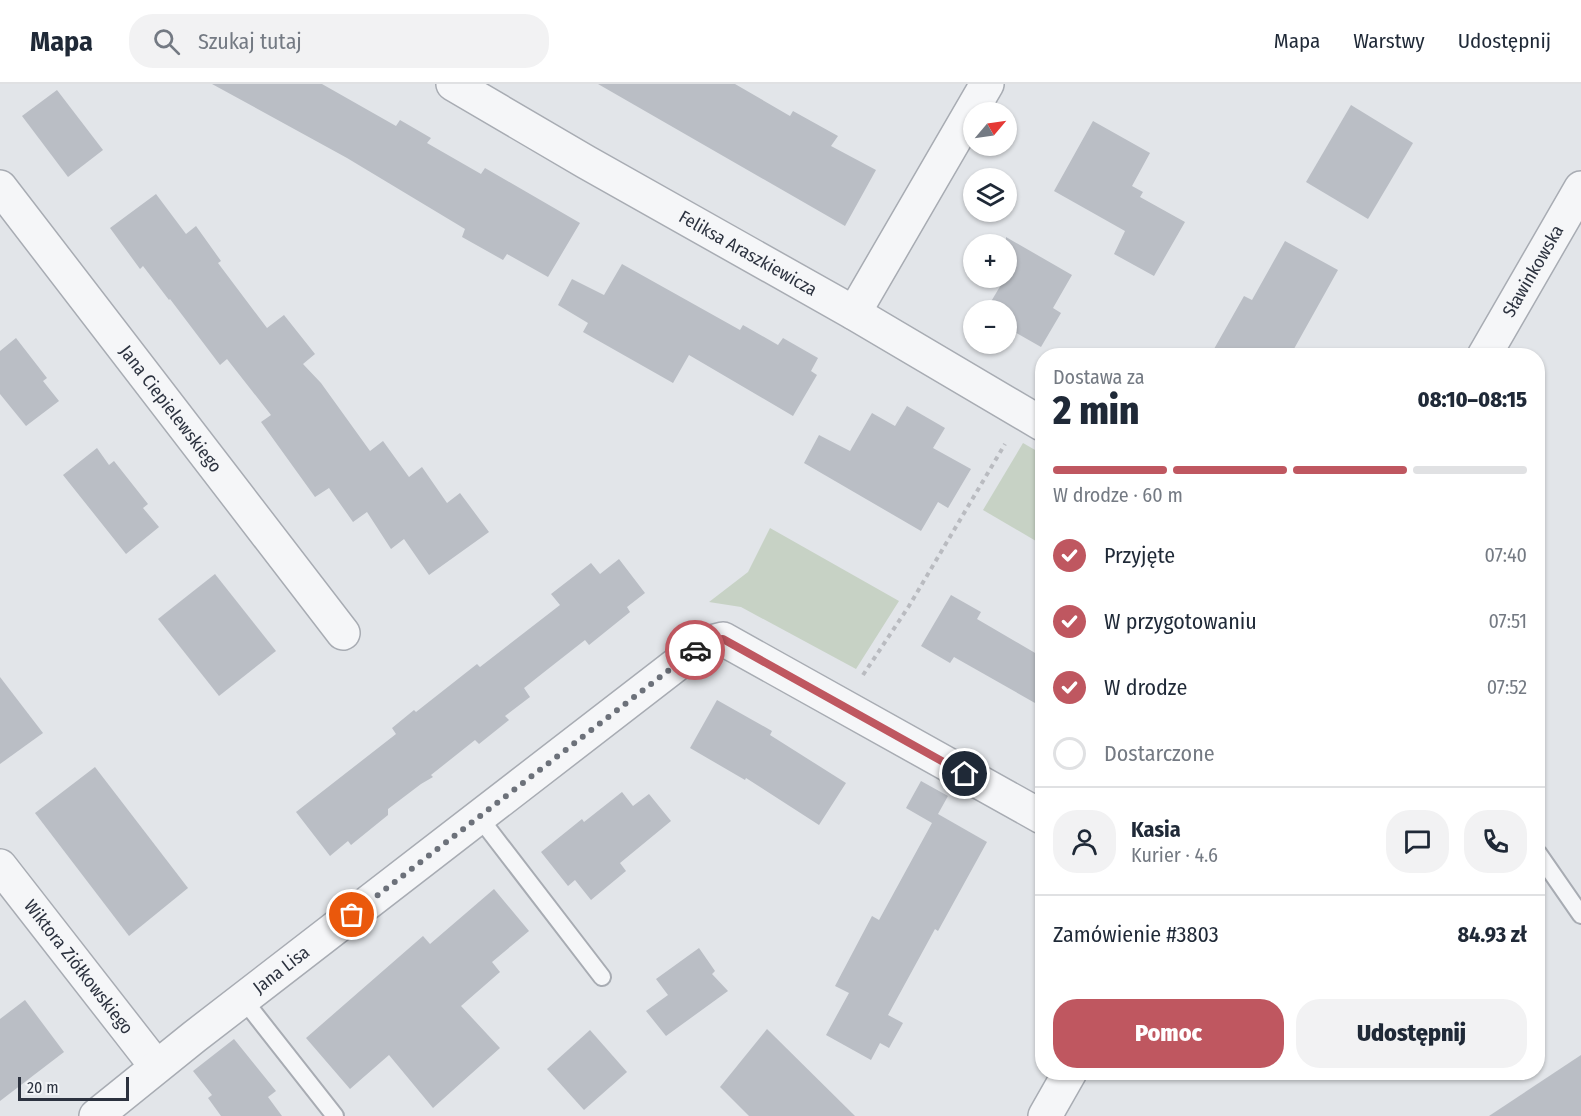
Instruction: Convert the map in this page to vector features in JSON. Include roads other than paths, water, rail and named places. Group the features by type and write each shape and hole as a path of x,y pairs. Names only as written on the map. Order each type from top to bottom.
{"street":[{"name":"Feliksa Araszkiewicza","path":"453,84 596,168 854,313 1035,420"},
{"path":"854,313 987,84"},
{"name":"Jana Ciepielewskiego","path":"0,187 344,633"},
{"name":"Sławinkowska","path":"1489,348 1581,188"},
{"name":"Jana Lisa","path":"96,1116 156,1066 703,644 723,639 1035,813"},
{"name":"Wiktora Ziółkowskiego","path":"0,866 156,1066"},
{"path":"1046,1116 1066,1080"}],"lane":[{"path":"479,817 602,977"},
{"path":"1545,863 1581,915"},
{"path":"243,999 335,1116"}]}
